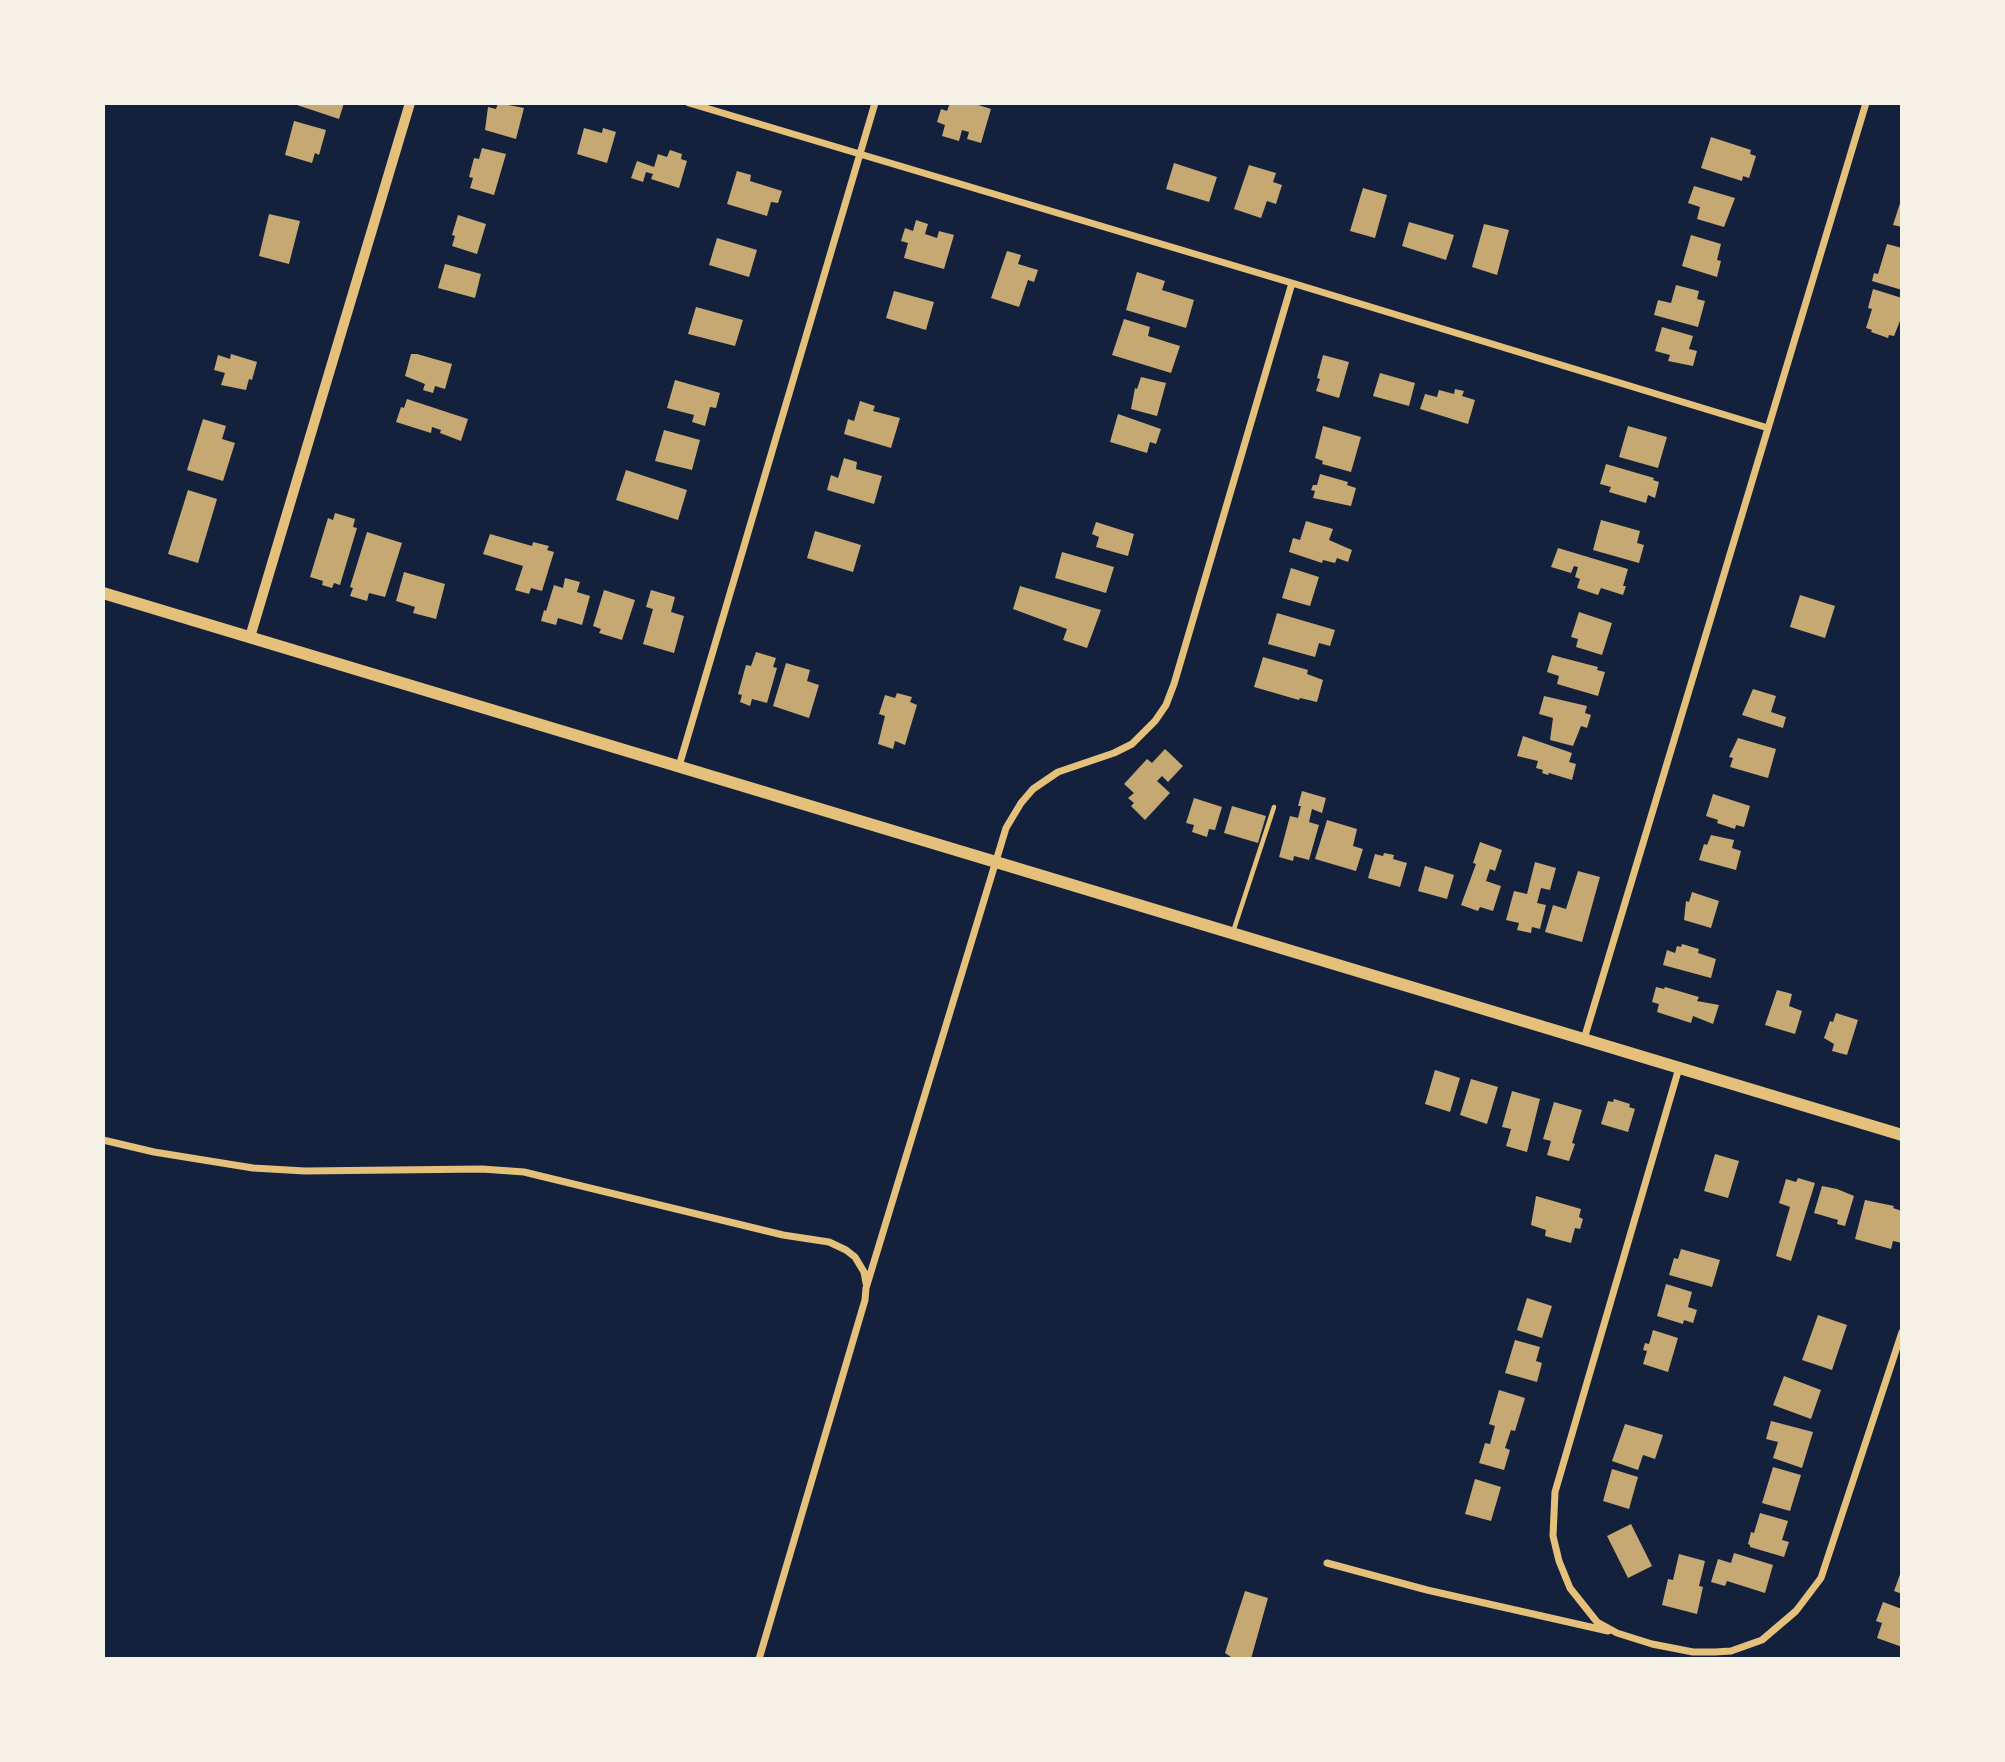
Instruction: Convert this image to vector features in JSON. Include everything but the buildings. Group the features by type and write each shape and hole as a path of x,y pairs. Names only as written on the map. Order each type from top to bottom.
{"main road":[{"path":"103,593 1902,1135"}],"street":[{"path":"250,637 410,103"},
{"path":"689,103 1768,428"},
{"path":"679,766 875,103"},
{"path":"1584,1039 1866,103"},
{"path":"759,1659 866,1287 1010,819 1033,789 1058,772 1104,757 1132,744 1155,721 1166,705 1292,283"},
{"path":"1617,1633 1597,1622 1566,1580 1553,1536 1553,1503 1558,1478 1679,1068"},
{"path":"103,1140 154,1152 253,1168 305,1171 482,1169 524,1172 783,1235 829,1242 855,1257 864,1272 866,1287"},
{"path":"1327,1563 1427,1590 1693,1652 1731,1651 1762,1640 1796,1611 1821,1578 1902,1332"}],"lane":[{"path":"1233,933 1274,807"}]}
